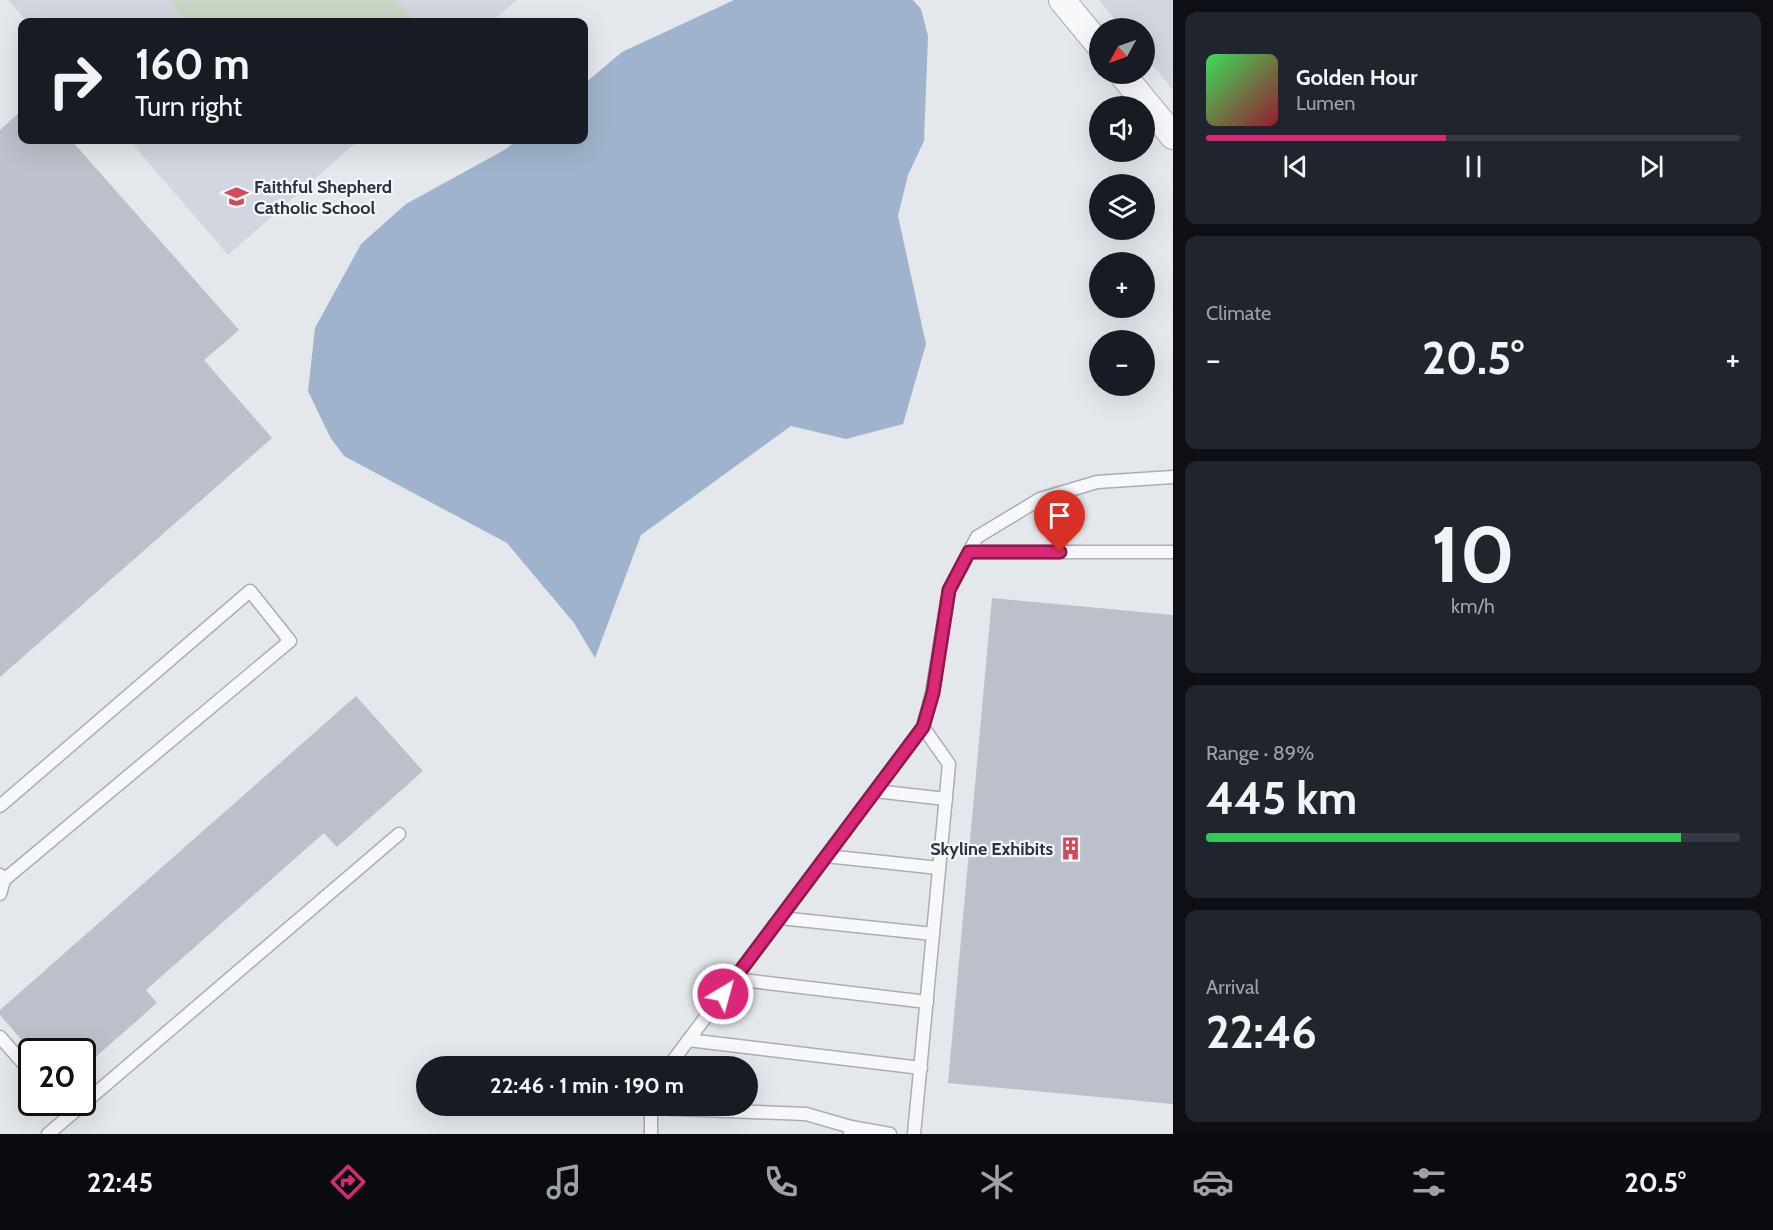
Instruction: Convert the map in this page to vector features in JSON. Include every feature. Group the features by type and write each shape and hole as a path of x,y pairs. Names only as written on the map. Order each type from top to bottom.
{"street":[{"path":"1062,0 1089,33"},
{"path":"1130,84 1173,136"}],"lane":[{"path":"676,1056 923,727 933,693 949,590 977,537 1040,500 1097,482 1173,477"},
{"path":"969,552 1173,552"},
{"path":"0,806 250,591 290,641 2,878 0,894"},
{"path":"914,1134 949,764 923,727"},
{"path":"875,791 946,799"},
{"path":"96,1093 399,834"},
{"path":"826,856 939,868"},
{"path":"780,918 933,934"},
{"path":"734,979 927,1002"},
{"path":"0,1037 18,1057"},
{"path":"688,1040 921,1068"},
{"path":"758,1112 806,1114 851,1130 890,1134"},
{"path":"48,1134 69,1116"},
{"path":"651,1116 651,1134"}],"shaded area":[{"path":"8,0 517,0 496,18 24,18"},
{"path":"1099,0 1173,0 1173,90 1155,68 1155,18 1114,18"},
{"name":"Faithful Shepherd Catholic School","path":"132,144 354,144 228,255"}],"green space":[{"path":"169,0 394,0 414,18 182,18"}],"water":[{"path":"734,0 913,0 921,9 928,36 924,141 908,175 898,216 926,344 903,424 846,439 791,426 641,535 595,658 574,623 507,543 344,456 330,437 308,391 315,328 361,244 406,204 512,144 588,144 588,81 622,52"}],"building":[{"path":"18,114 18,144 75,144 239,330 204,360 272,438 0,677 0,130"},
{"name":"Skyline Exhibits","path":"992,598 1173,615 1173,1104 948,1083"},
{"path":"356,696 423,771 337,847 324,833 146,990 157,1003 96,1057 96,1038 20,1038 0,1015 0,1010"}],"place":[{"name":"Faithful Shepherd Catholic School","path":"236,197"},
{"name":"Skyline Exhibits","path":"1071,849"}],"route":[{"path":"723,994 923,727 933,693 949,590 969,552 1060,552"}]}
